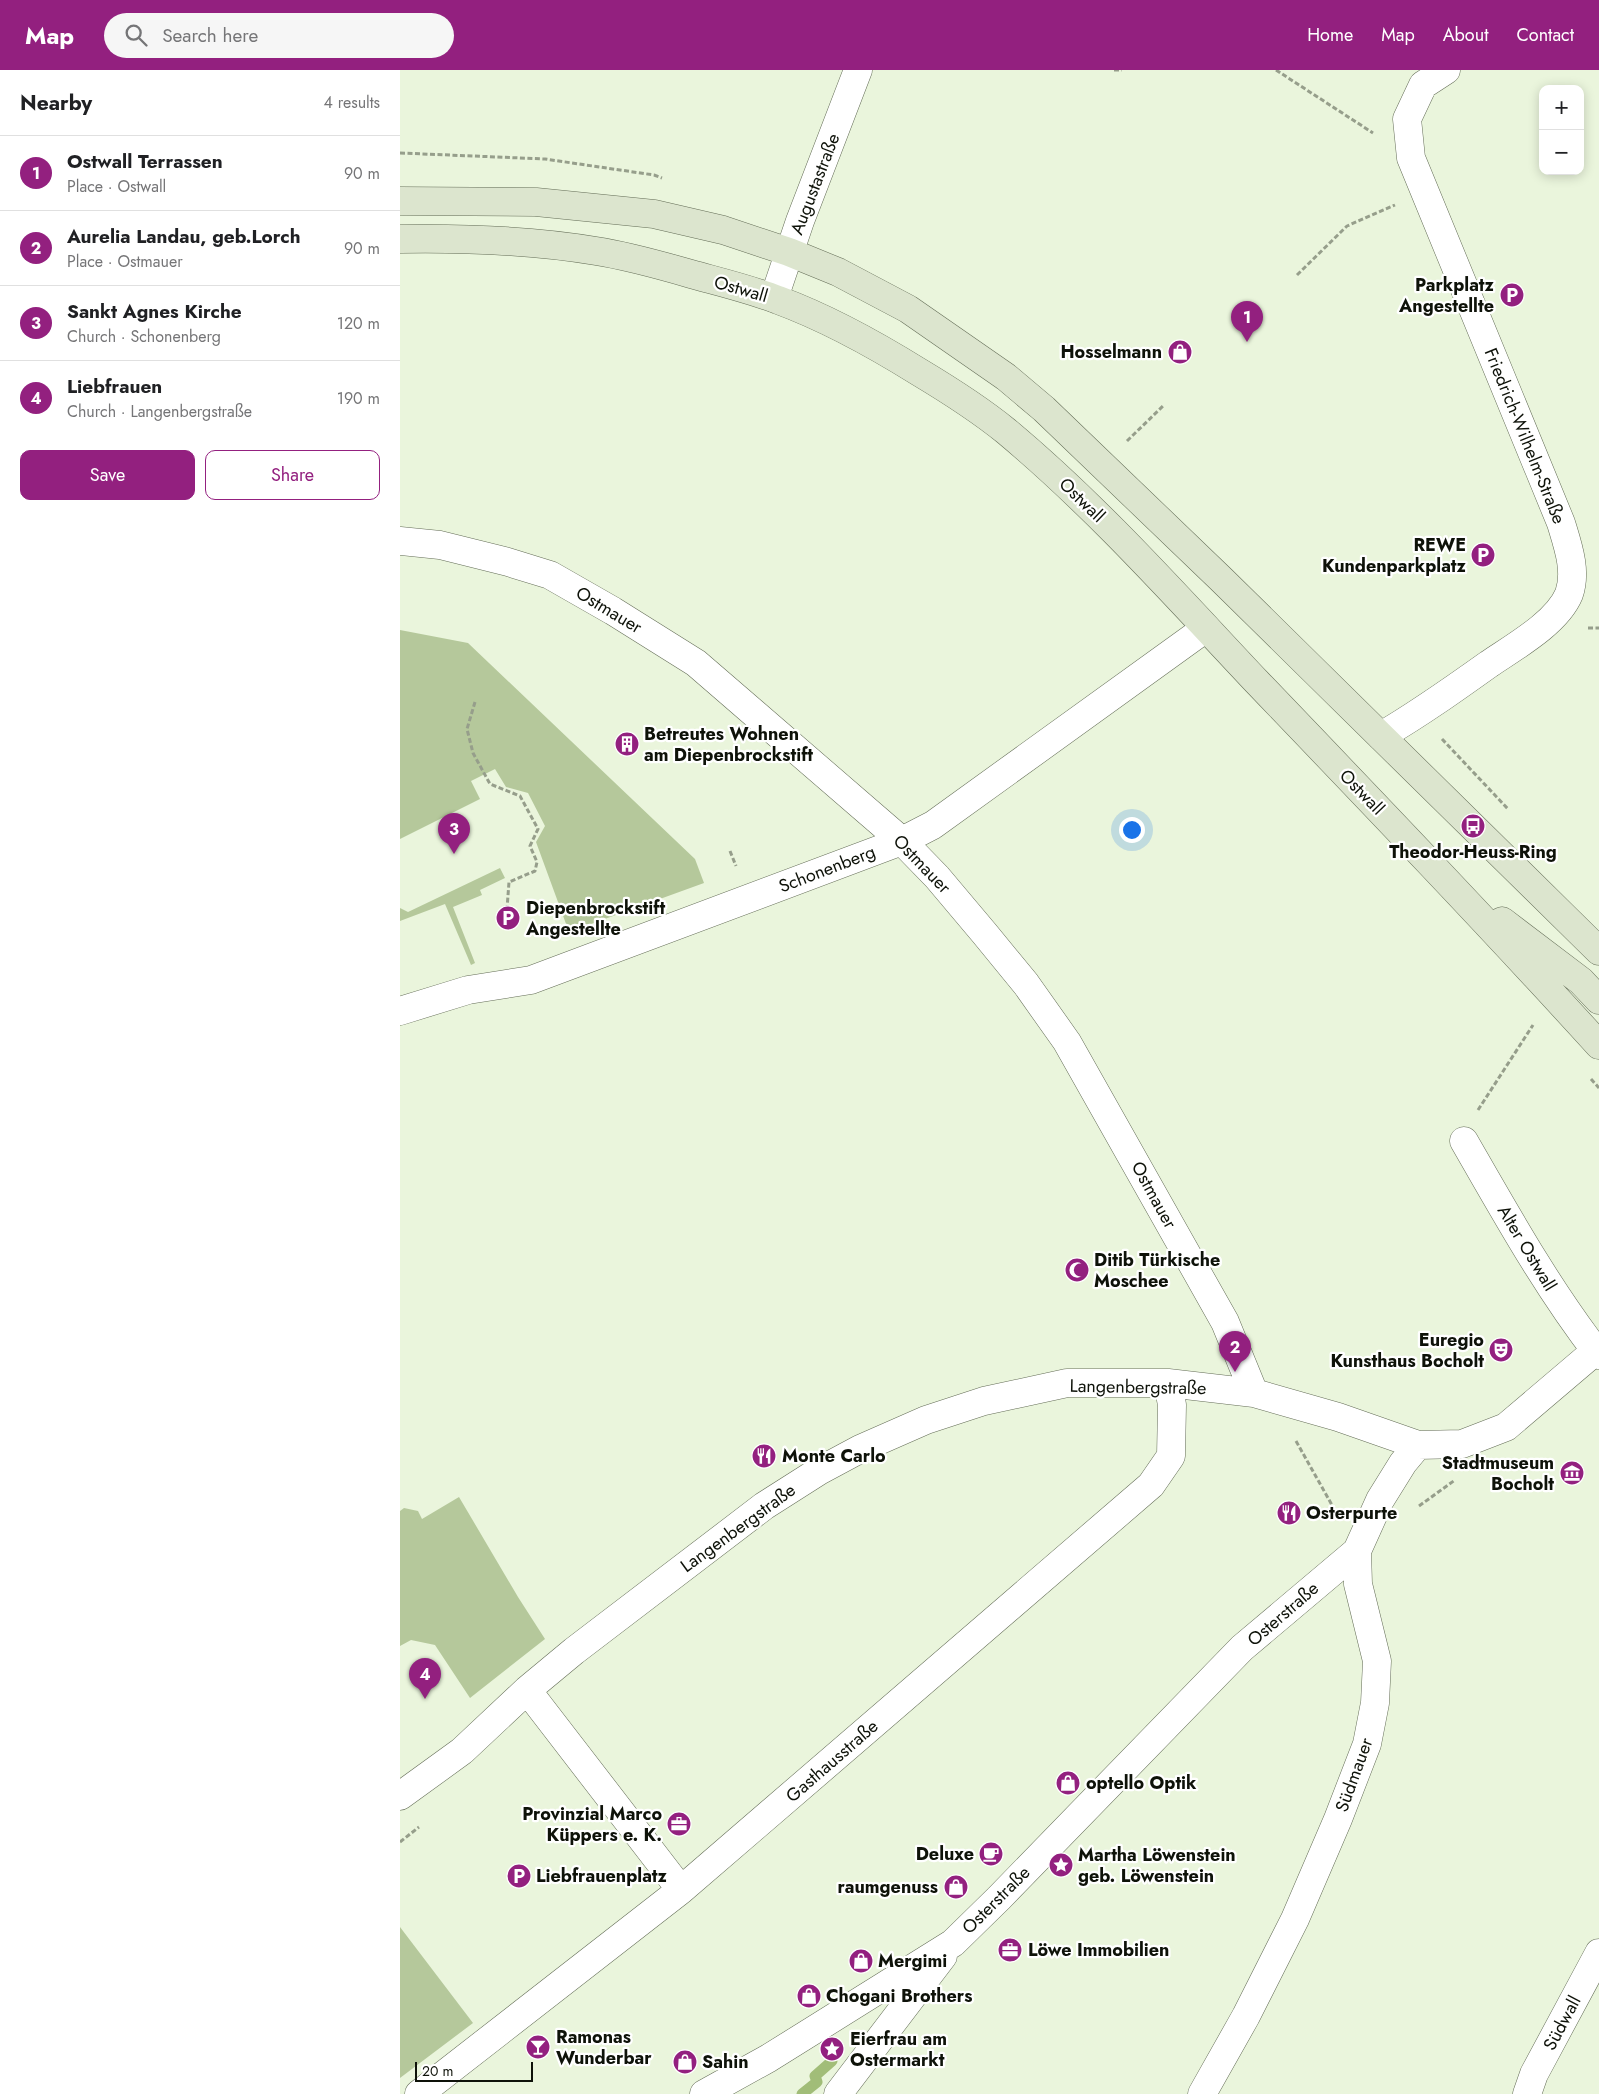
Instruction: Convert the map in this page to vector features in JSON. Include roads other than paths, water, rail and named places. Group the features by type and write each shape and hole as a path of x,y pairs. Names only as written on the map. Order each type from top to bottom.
{"main road":[{"path":"400,200 536,202 654,214 724,230 789,252 838,272 908,309 1006,377 1083,446 1599,951"},
{"name":"Ostwall","path":"400,239 458,238 527,242 599,251 676,270 774,298 820,317 888,353 952,392 1003,429 1055,474 1125,542 1337,768 1445,878 1599,1045"},
{"path":"1445,878 1581,981 1599,1000"}],"street":[{"name":"Augustastraße","path":"774,298 789,252 858,70"},
{"name":"Friedrich-Wilhelm-Straße","path":"1381,736 1419,714 1540,628 1559,610 1568,596 1572,581 1570,553 1561,523 1411,158 1407,119 1423,85 1446,70"},
{"name":"Ostmauer","path":"400,541 440,545 508,562 550,576 614,611 696,663 902,841 937,877 985,934 1026,984 1067,1042 1225,1322 1254,1393"},
{"name":"Schonenberg","path":"400,1011 468,990 531,980 902,841 933,825 1206,628"},
{"name":"Alter Ostwall","path":"1464,1141 1534,1263 1578,1329 1598,1351"},
{"path":"1418,1445 1462,1444 1506,1427 1598,1351"},
{"name":"Langenbergstraße","path":"400,1796 462,1751 527,1690 574,1651 764,1506 819,1471 860,1449 926,1420 984,1401 1068,1383 1168,1384 1254,1393 1338,1417 1418,1445"},
{"name":"Gasthausstraße","path":"419,2094 681,1890 1151,1485 1171,1456 1172,1405 1168,1384"},
{"name":"Südmauer","path":"1202,2094 1246,2016 1296,1920 1367,1744 1375,1703 1377,1661 1358,1584 1357,1551 1380,1500 1403,1463 1418,1445"},
{"name":"Osterstraße","path":"704,2094 769,2058 953,1943 1242,1648 1357,1551"},
{"path":"527,1690 681,1890"},
{"path":"838,2094 953,1943"},
{"name":"Südwall","path":"1527,2094 1534,2074 1599,1953"}],"waterway":[{"path":"802,2094 817,2082 815,2076 832,2061"}],"place":[{"name":"Parkplatz Angestellte","path":"1512,295"},
{"name":"Ostwall Terrassen","path":"1247,342"},
{"name":"Hosselmann","path":"1180,352"},
{"name":"REWE Kundenparkplatz","path":"1483,555"},
{"name":"Betreutes Wohnen am Diepenbrockstift","path":"627,744"},
{"name":"Theodor-Heuss-Ring","path":"1473,826"},
{"name":"Sankt Agnes Kirche","path":"454,854"},
{"name":"Diepenbrockstift Angestellte","path":"508,918"},
{"name":"Ditib Türkische Moschee","path":"1077,1270"},
{"name":"Euregio Kunsthaus Bocholt","path":"1501,1350"},
{"name":"Aurelia Landau, geb.Lorch","path":"1235,1372"},
{"name":"Monte Carlo","path":"764,1456"},
{"name":"Stadtmuseum Bocholt","path":"1572,1473"},
{"name":"Osterpurte","path":"1289,1513"},
{"name":"Liebfrauen","path":"425,1699"},
{"name":"optello Optik","path":"1068,1783"},
{"name":"Provinzial Marco Küppers e. K.","path":"679,1824"},
{"name":"Deluxe","path":"991,1854"},
{"name":"Martha Löwenstein geb. Löwenstein","path":"1061,1865"},
{"name":"Liebfrauenplatz","path":"519,1876"},
{"name":"raumgenuss","path":"956,1887"},
{"name":"Löwe Immobilien","path":"1010,1950"},
{"name":"Mergimi","path":"861,1961"},
{"name":"Chogani Brothers","path":"809,1996"},
{"name":"Ramonas Wunderbar","path":"538,2047"},
{"name":"Eierfrau am Ostermarkt","path":"832,2049"},
{"name":"Sahin","path":"685,2062"}]}
